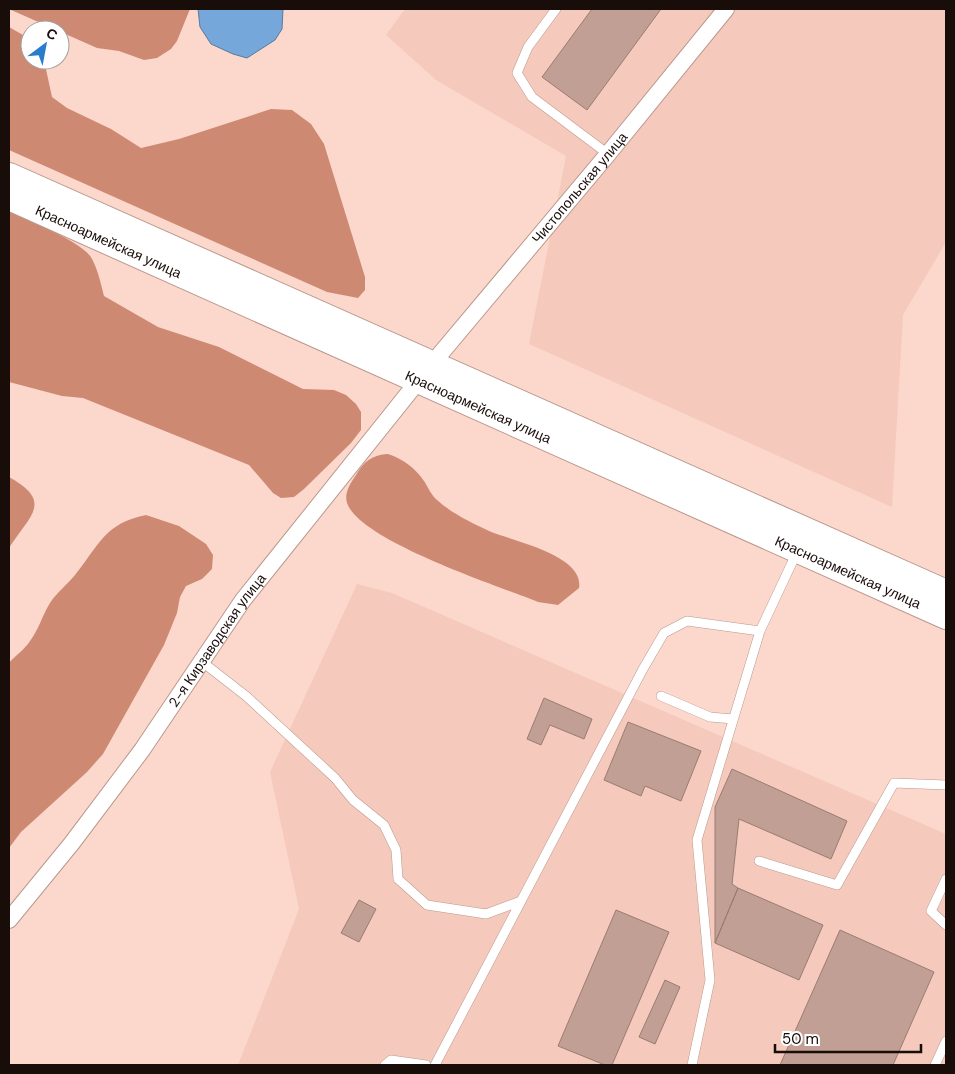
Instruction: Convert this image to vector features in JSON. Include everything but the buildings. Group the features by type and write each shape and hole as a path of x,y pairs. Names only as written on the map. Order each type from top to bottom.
{"main road":[{"name":"Красноармейская улица","path":"9,176 798,550 946,616"},
{"name":"Красноармейская улица","path":"9,197 942,589"}],"street":[{"name":"Чистопольская улица","path":"425,373 726,9"},
{"name":"2-я Кирзаводская улица","path":"9,920 125,774 243,600 425,373"}],"lane":[{"path":"556,9 528,48 517,73 532,96 608,154"},
{"path":"692,1065 710,980 697,840 760,631 798,550"},
{"path":"435,1065 664,633 687,621 760,631"},
{"path":"201,661 246,696 335,778 354,800 384,825 396,850 398,879 427,905 486,914 521,901"},
{"path":"660,696 710,717 733,719"},
{"path":"759,861 837,885 894,783 946,785"},
{"path":"946,879 931,911 946,924"},
{"path":"936,1065 946,1041"},
{"path":"385,1065 391,1060 426,1065"}],"shaded area":[{"path":"9,9 190,9 177,41 171,49 157,58 144,60 119,51 97,48 70,36 70,20 34,20"},
{"path":"405,9 946,9 946,242 903,315 892,507 529,344 566,156 436,80 386,35"},
{"path":"9,27 20,33 20,70 46,70 52,97 67,108 111,129 141,148 179,139 271,109 292,110 311,124 324,144 365,277 365,290 358,298 327,292 9,150"},
{"path":"9,211 67,239 87,252 96,268 104,296 158,327 219,347 303,389 334,390 346,395 356,404 361,412 361,430 351,443 304,489 294,497 281,498 273,493 249,465 83,398 62,396 9,382"},
{"path":"388,454 399,458 413,468 435,498 455,513 489,531 559,558 571,567 578,576 579,588 558,605 538,602 433,561 403,547 357,518 347,503 348,489 365,462 373,457"},
{"path":"9,477 31,494 34,510 9,548"},
{"path":"146,515 179,526 206,544 213,555 212,569 202,579 186,586 180,597 177,613 164,645 103,754 87,772 21,832 9,848 9,663 28,644 53,599 75,575 104,537 121,524"},
{"path":"357,584 392,593 946,834 946,1065 238,1065 299,909 270,772"}],"water":[{"path":"198,9 283,9 282,29 275,40 247,58 211,44 200,27"}]}
